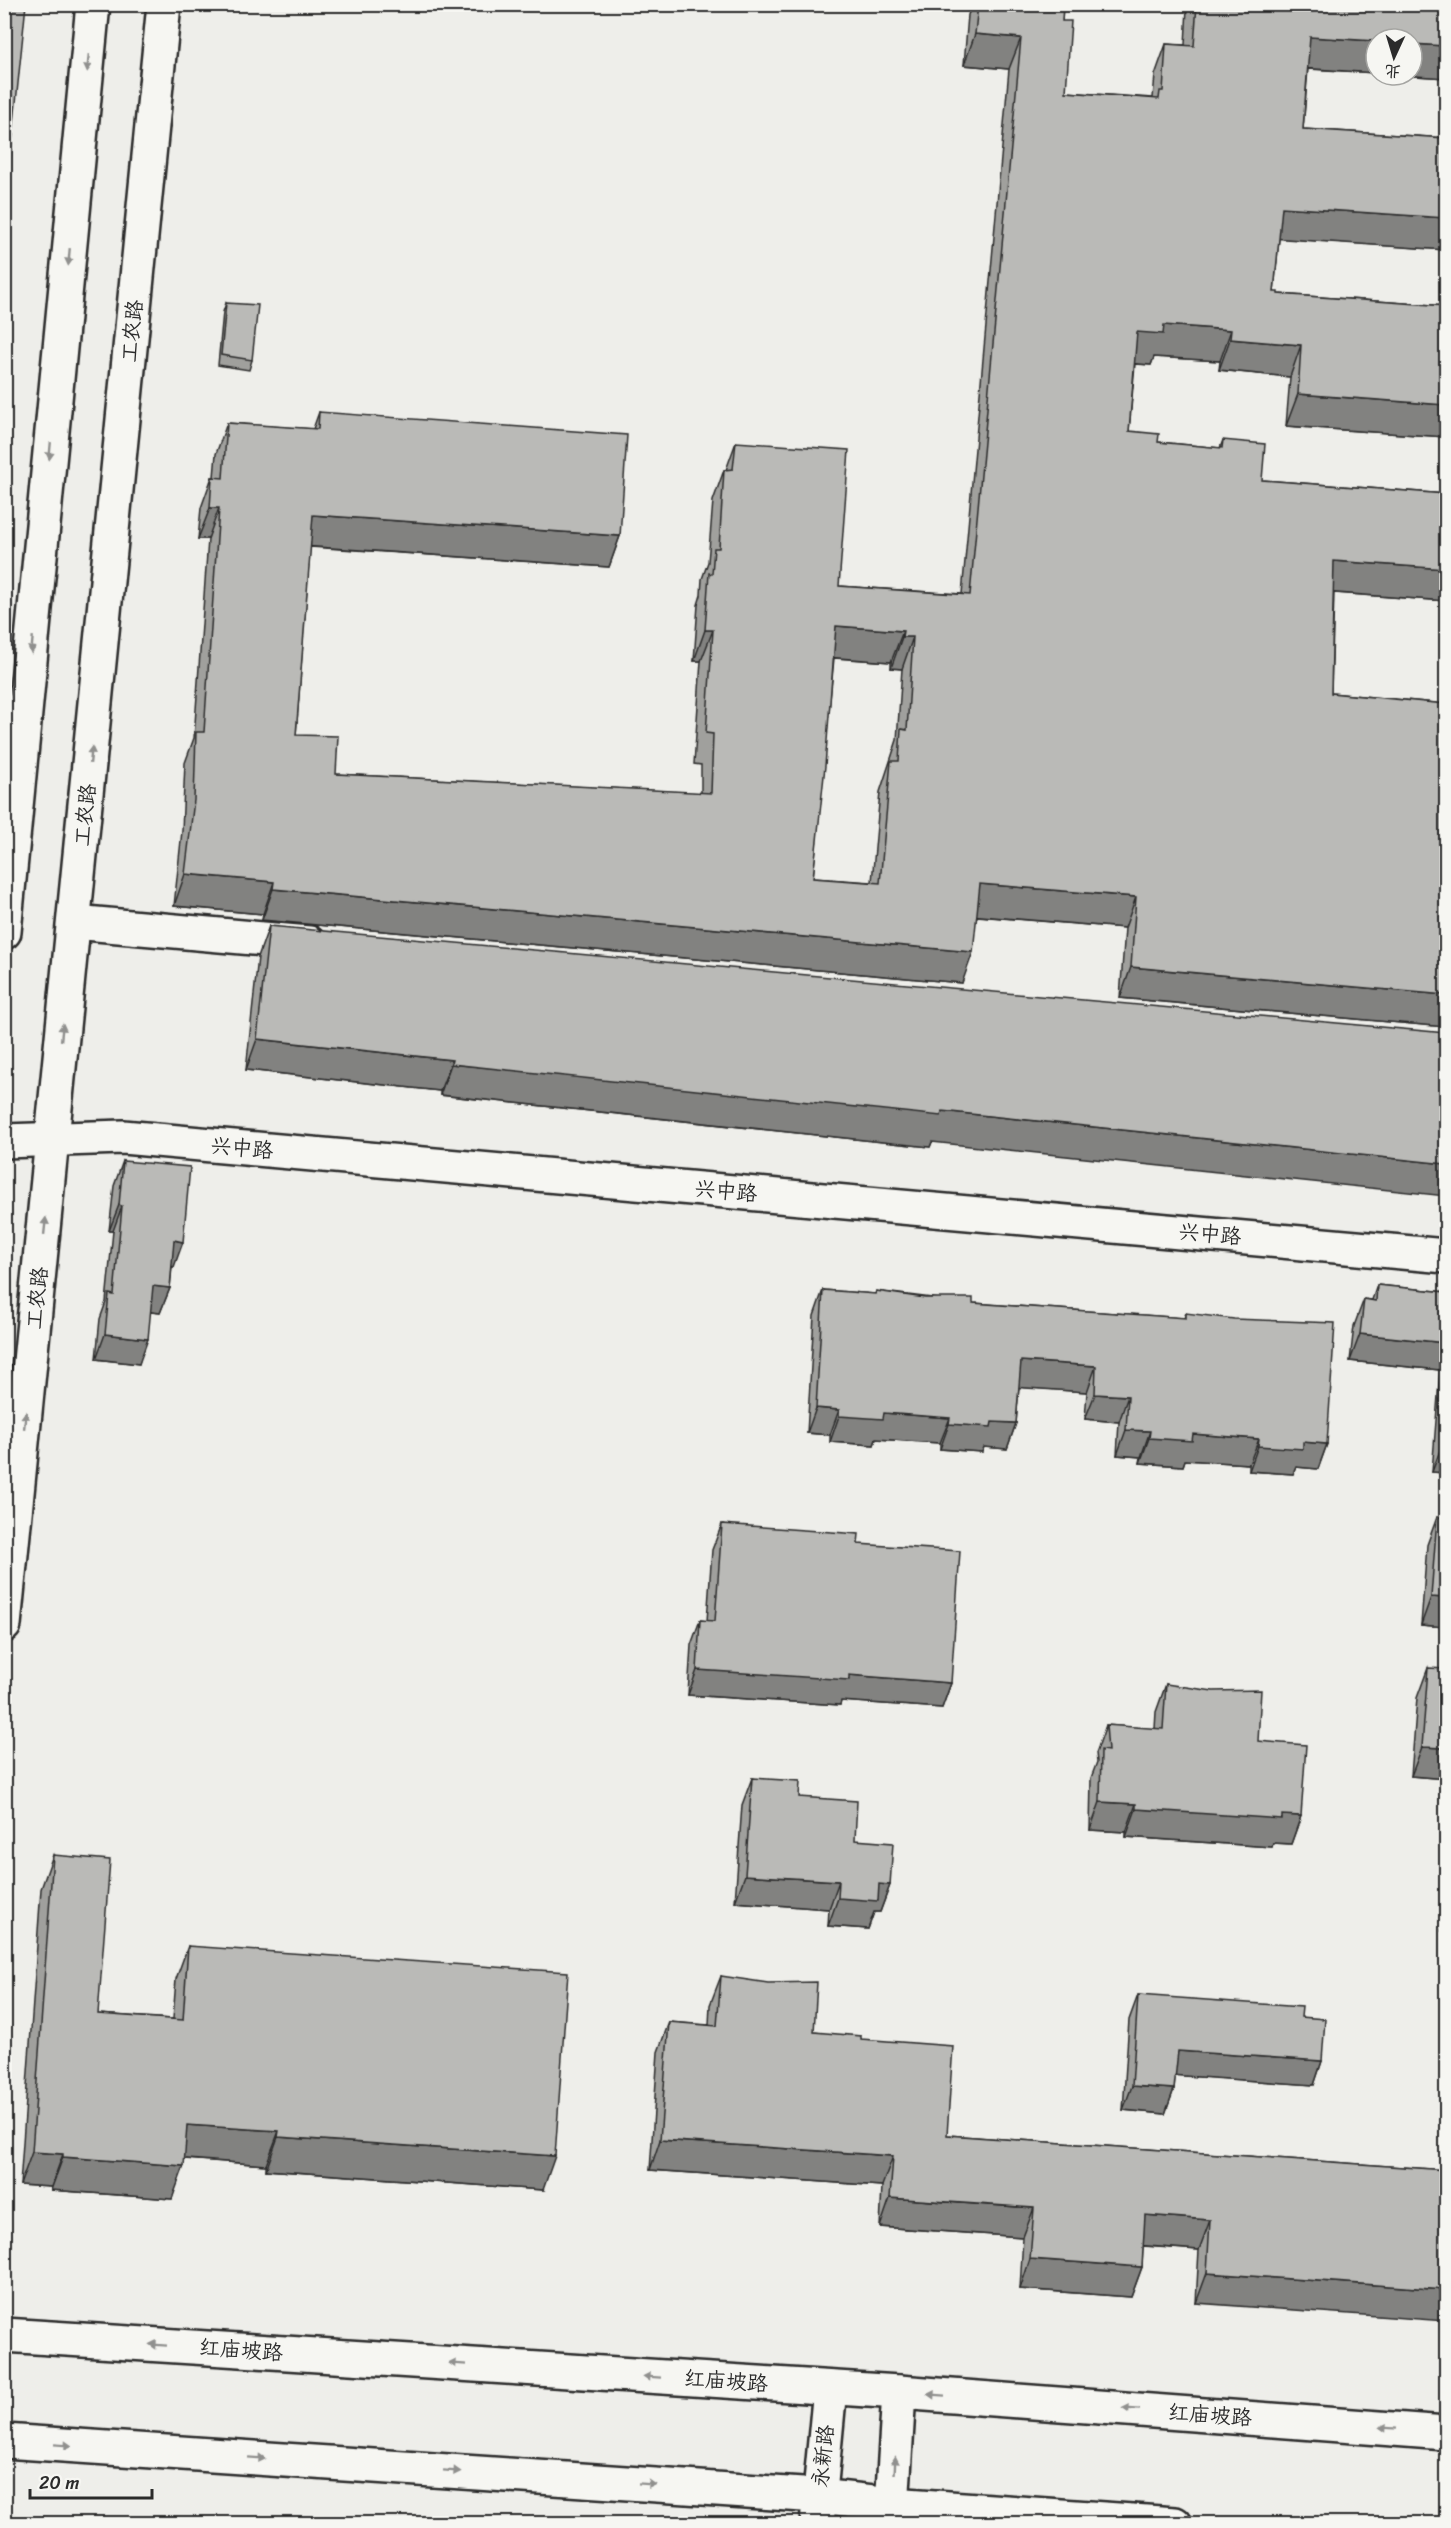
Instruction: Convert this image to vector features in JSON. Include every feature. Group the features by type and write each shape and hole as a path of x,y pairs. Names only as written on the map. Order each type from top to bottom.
{"main road":[{"path":"4,932 93,4"},
{"name":"工农路","path":"4,1625 54,1139 56,1081 74,921 164,4"},
{"path":"74,921 337,945"},
{"name":"兴中路","path":"4,1140 123,1137 1446,1256"},
{"name":"红庙坡路","path":"4,2335 899,2392 1446,2433"},
{"name":"永新路","path":"817,2510 830,2388"},
{"path":"892,2514 899,2392"},
{"path":"4,2441 817,2510 1175,2523"}],"building":[{"path":"4,4 26,4 10,162 4,164"},
{"path":"978,4 1063,4 1062,21 1071,21 1066,92 1159,99 1160,91 1163,91 1166,44 1194,46 1197,4 1446,4 1446,46 1424,45 1424,27 1364,27 1364,40 1310,37 1303,129 1446,138 1446,218 1282,207 1274,292 1446,306 1446,405 1298,394 1301,345 1230,339 1231,330 1164,325 1163,334 1137,332 1129,431 1159,434 1158,442 1222,448 1223,440 1265,444 1262,480 1446,494 1446,569 1334,561 1331,693 1446,704 1446,995 1131,967 1136,897 980,884 973,952 273,889 274,882 185,874 194,800 196,732 204,732 219,508 210,508 212,477 223,478 227,423 318,429 319,412 627,435 620,536 313,515 296,735 338,736 336,774 711,793 713,734 706,733 713,630 705,630 709,573 712,574 714,548 719,548 724,470 733,469 736,442 849,450 839,586 970,595 1021,38 975,34","holes":["836,626 903,631 902,637 913,637 907,730 901,729 899,761 891,761 880,883 813,878"]},
{"path":"226,303 258,305 252,360 221,355"},
{"path":"269,926 1446,1033 1446,1164 942,1111 941,1116 451,1064 452,1060 257,1039"},
{"path":"123,1161 190,1167 183,1242 174,1240 170,1288 153,1286 148,1339 105,1334 109,1294 114,1295 122,1206 119,1205"},
{"path":"1377,1285 1446,1292 1446,1343 1360,1334 1364,1299 1376,1301"},
{"path":"823,1290 876,1294 876,1291 925,1298 973,1298 973,1303 1186,1318 1186,1313 1234,1319 1335,1323 1327,1444 1303,1442 1303,1449 1258,1446 1259,1439 1193,1434 1192,1441 1149,1438 1150,1431 1126,1430 1128,1396 1095,1394 1096,1366 1021,1361 1016,1423 992,1422 991,1427 949,1424 950,1418 884,1413 883,1419 839,1416 839,1410 816,1408"},
{"path":"1446,1386 1446,1445 1442,1445"},
{"path":"1437,1517 1446,1518 1446,1598 1431,1597"},
{"path":"722,1524 859,1534 858,1544 960,1551 951,1683 849,1675 849,1680 697,1670 700,1620 715,1621"},
{"path":"1428,1668 1446,1669 1446,1748 1422,1747"},
{"path":"1166,1684 1213,1691 1261,1690 1258,1741 1306,1745 1301,1816 1282,1815 1282,1819 1136,1809 1136,1804 1100,1802 1101,1750 1108,1751 1106,1725 1163,1729"},
{"path":"752,1778 800,1781 799,1797 857,1801 855,1840 893,1843 890,1885 879,1884 878,1901 838,1898 839,1881 745,1875"},
{"path":"53,1855 110,1860 98,2014 183,2020 188,1946 568,1972 555,2156 278,2137 279,2131 187,2125 184,2166 63,2157 63,2154 32,2152"},
{"path":"721,1976 768,1983 817,1982 814,2032 861,2036 861,2039 953,2046 947,2135 1446,2170 1446,2290 1207,2273 1210,2220 1145,2215 1142,2267 1030,2259 1034,2208 890,2198 893,2156 660,2140 669,2022 717,2026"},
{"path":"1138,1995 1302,2007 1301,2017 1325,2019 1322,2061 1178,2051 1174,2089 1132,2086"},
{"path":"4,2515 123,2522 123,2523 4,2523"}]}
